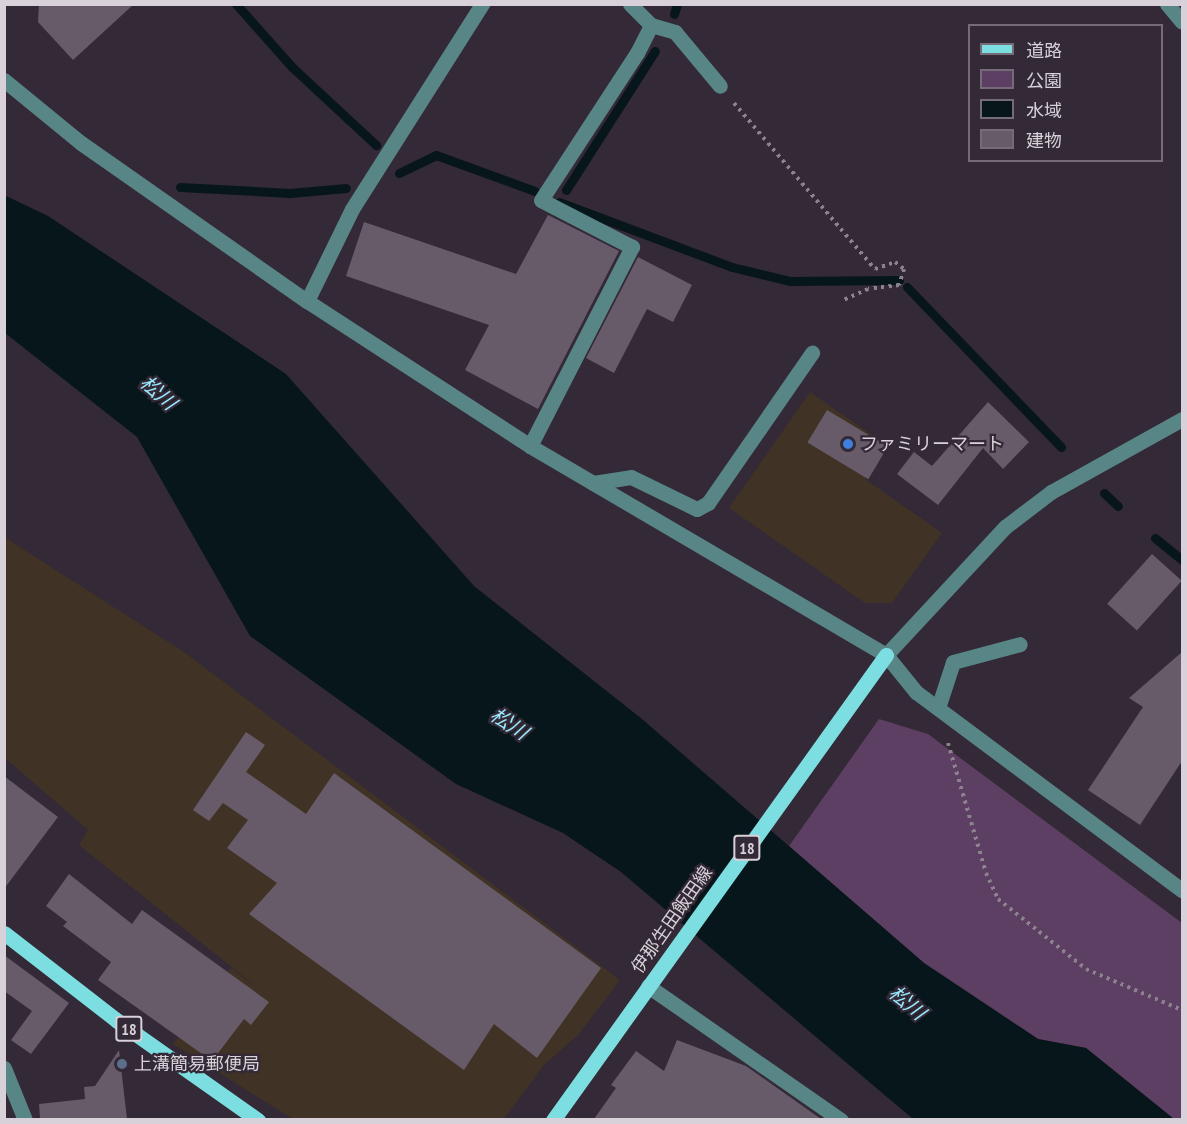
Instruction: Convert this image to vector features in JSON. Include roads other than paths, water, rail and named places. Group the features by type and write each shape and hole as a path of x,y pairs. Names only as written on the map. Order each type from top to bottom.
{"main road":[{"name":"伊那生田飯田線","path":"553,1119 886,655"},
{"name":"18","path":"4,933 116,1020 258,1119"}],"street":[{"path":"307,301 352,209 482,4"},
{"path":"630,4 651,25 675,33 720,86"},
{"path":"1167,4 1182,22"},
{"path":"530,446 632,247 541,200 637,53 651,25"},
{"path":"4,80 81,143 307,301 530,446 886,655 916,692 1182,890"},
{"path":"593,483 631,477 697,509 708,503 812,353"},
{"path":"886,655 1005,527 1051,492 1182,419"},
{"path":"938,708 953,662 1020,644"},
{"path":"648,986 841,1119"},
{"path":"4,1068 25,1119"}],"water":[{"name":"松川","path":"4,195 48,216 286,374 474,586 642,719 924,963 1038,1039 1086,1048 1174,1119 913,1119 621,872 563,833 456,784 250,636 137,437 5,333"}],"waterway":[{"path":"236,4 292,67 376,145"},
{"path":"674,14 677,4"},
{"path":"566,190 655,51"},
{"path":"399,173 436,155 535,191"},
{"path":"180,187 290,193 346,188"},
{"path":"559,202 732,267 790,281 899,280"},
{"path":"907,287 1061,447"},
{"path":"1104,493 1118,506"},
{"path":"1155,538 1182,560"}],"place":[{"name":"ファミリーマート","path":"848,444"},
{"name":"上溝簡易郵便局","path":"122,1064"}]}
